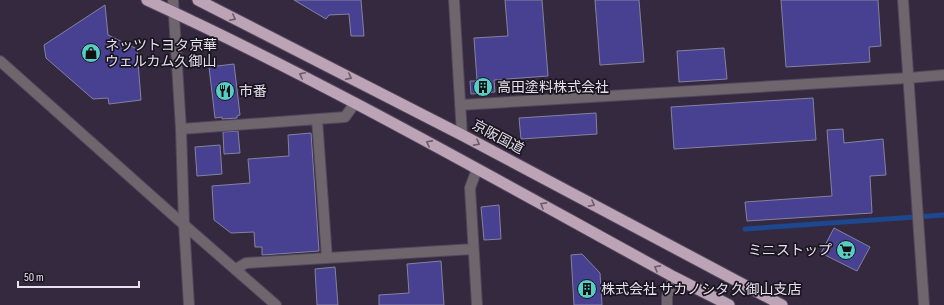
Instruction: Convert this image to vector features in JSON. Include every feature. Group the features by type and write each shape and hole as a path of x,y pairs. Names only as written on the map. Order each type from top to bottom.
{"highway":[{"path":"147,0 296,72 477,169 674,278 729,305"},
{"name":"京阪国道","path":"198,0 462,135 782,305"}],"street":[{"path":"173,0 181,129 184,224 189,305"},
{"path":"454,0 462,135"},
{"path":"903,0 924,305"},
{"path":"2,64 276,305"},
{"path":"460,105 944,75"},
{"path":"181,129 345,117 355,103"},
{"path":"317,119 327,258"},
{"path":"477,169 470,188 477,305"},
{"path":"236,269 246,263 473,249"},
{"path":"667,305 666,296 674,278"}],"building":[{"path":"294,0 361,0 364,36 351,36 349,14 329,15 326,19"},
{"path":"505,0 542,0 548,76 494,80 495,92 471,94 470,81 477,81 474,38 508,36"},
{"path":"595,0 639,0 644,62 600,65"},
{"path":"781,0 878,0 881,46 869,47 870,62 786,67"},
{"name":"ネッツトヨタ京華 ウェルカム久御山","path":"105,5 108,35 137,49 141,100 109,104 108,98 93,99 46,58 44,45"},
{"path":"724,48 727,79 679,82 677,51"},
{"name":"市番","path":"234,64 240,115 237,116 237,118 215,118 209,67"},
{"path":"813,98 816,140 674,149 671,107"},
{"path":"596,113 597,134 521,139 519,118"},
{"path":"843,129 844,143 883,139 886,175 870,176 872,213 747,221 745,202 832,196 827,130"},
{"path":"238,131 240,153 224,154 223,132"},
{"path":"311,133 319,251 262,255 262,247 255,247 254,232 231,233 214,220 212,186 250,183 248,159 289,156 288,135"},
{"path":"220,145 222,174 197,176 195,147"},
{"path":"499,205 501,239 484,240 481,207"},
{"name":"ミニストップ","path":"834,228 870,247 857,271 821,253"},
{"name":"株式会社 サカノシタ 久御山支店","path":"582,254 600,273 602,305 574,305 571,255"},
{"path":"441,261 444,305 379,305 379,295 409,293 407,264"},
{"path":"335,267 338,305 317,305 315,269"}],"waterway":[{"path":"745,229 944,215"}],"place":[{"name":"ネッツトヨタ京華 ウェルカム久御山","path":"91,53"},
{"name":"高田塗料株式会社","path":"483,87"},
{"name":"市番","path":"225,91"},
{"name":"ミニストップ","path":"846,250"},
{"name":"株式会社 サカノシタ 久御山支店","path":"587,289"}]}
